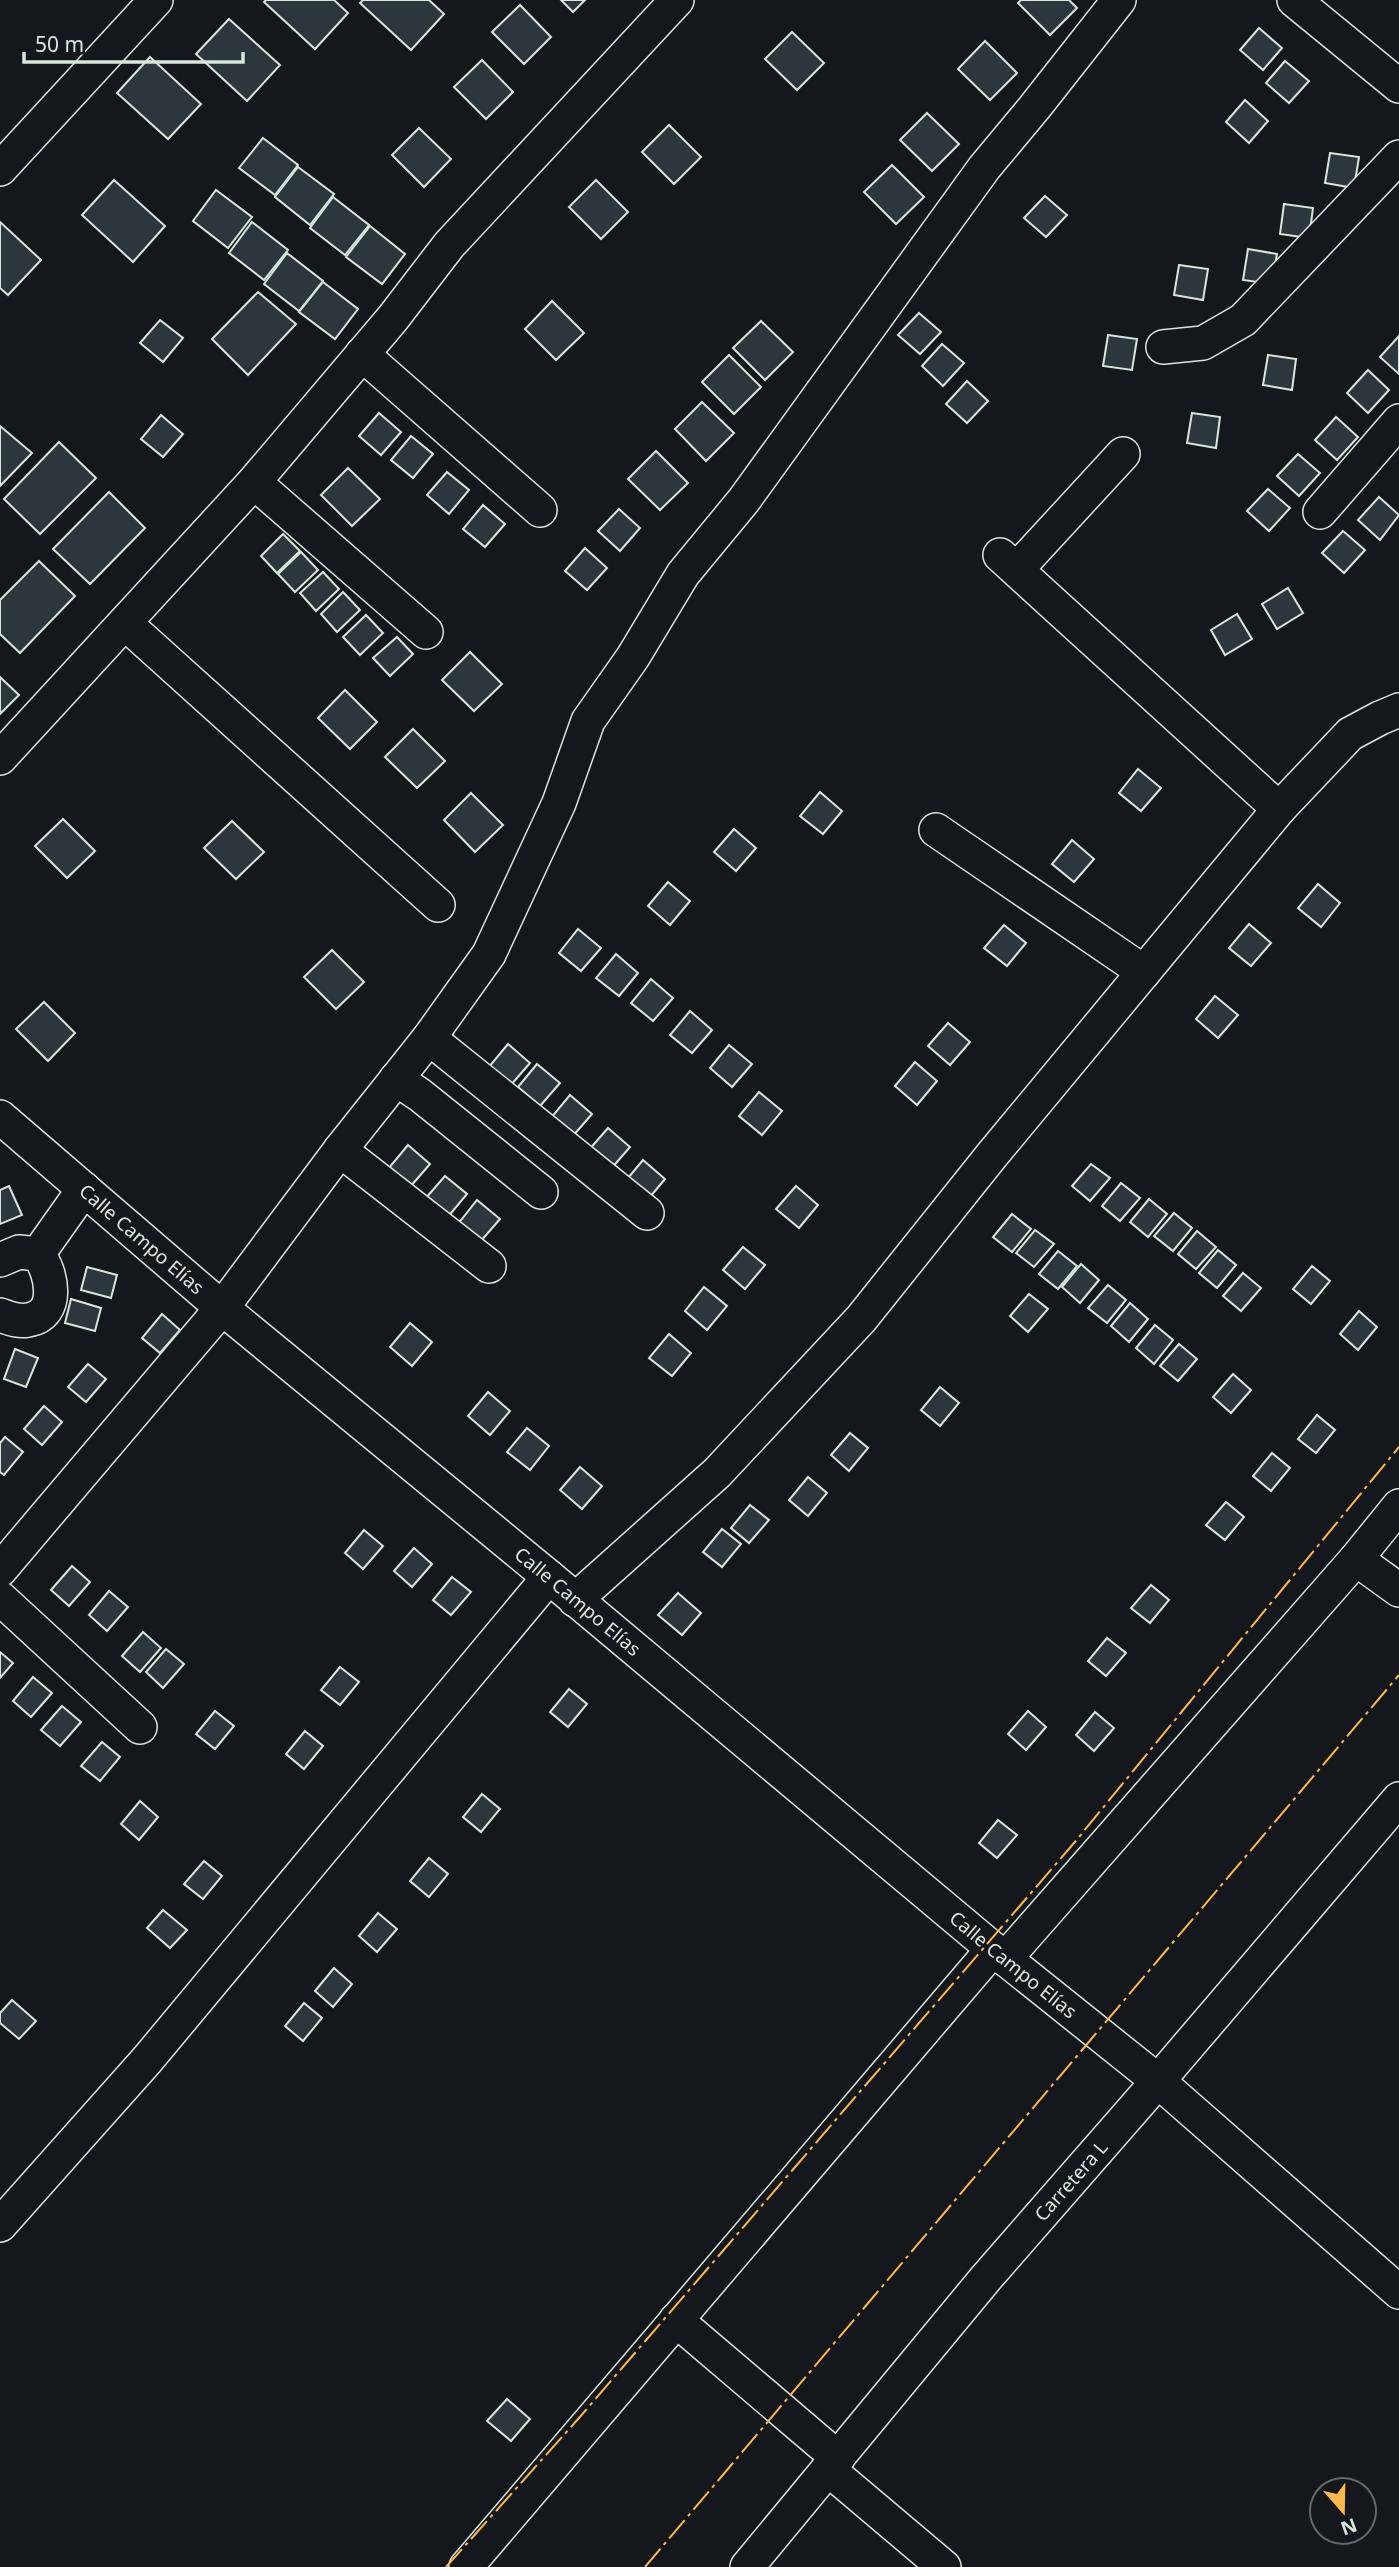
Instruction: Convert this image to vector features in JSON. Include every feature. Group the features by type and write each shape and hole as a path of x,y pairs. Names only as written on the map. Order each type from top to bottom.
{"street":[{"path":"0,169 156,0"},
{"path":"0,758 254,482 449,245 677,0"},
{"path":"0,1570 222,1308 340,1150 429,1038 489,954 559,803 588,721 633,657 683,574 744,500 984,168 1119,0"},
{"path":"1294,0 1399,86"},
{"path":"1163,347 1203,343 1243,320 1399,157"},
{"path":"362,354 540,510"},
{"path":"1320,513 1399,421"},
{"path":"1124,454 1008,562 1279,809"},
{"path":"254,482 426,632"},
{"path":"125,623 438,905"},
{"path":"575,1600 717,1473 861,1319 970,1182 1279,809 1350,734 1399,710"},
{"path":"936,830 1144,972"},
{"path":"429,1038 647,1213"},
{"path":"396,1079 420,1095 541,1192"},
{"name":"Calle Campo Elías","path":"0,1117 222,1308 549,1577 999,1954 1158,2081 1399,2292"},
{"path":"340,1150 489,1266"},
{"path":"37,1254 84,1189"},
{"path":"0,1260 19,1252 37,1254 47,1265 52,1289 46,1308 32,1320 18,1320 0,1315"},
{"path":"466,2567 676,2320 999,1954 1356,1559 1399,1506"},
{"path":"1356,1559 1399,1590"},
{"path":"0,2225 148,2060 549,1577"},
{"path":"0,1598 140,1727"},
{"name":"Carretera L","path":"747,2567 986,2278 1399,1799"},
{"path":"676,2320 944,2567"}],"building":[{"path":"334,0 348,13 315,49 264,2"},
{"path":"363,0 429,0 444,14 411,50 360,3"},
{"path":"561,0 585,0 573,12"},
{"path":"1021,0 1069,0 1077,8 1050,35 1018,3"},
{"path":"520,5 551,37 524,64 492,32"},
{"path":"229,19 280,65 247,101 196,54"},
{"path":"1259,28 1282,48 1263,70 1240,50"},
{"path":"792,32 824,63 797,90 765,59"},
{"path":"985,41 1017,73 990,100 958,69"},
{"path":"150,57 201,104 168,139 117,93"},
{"path":"482,60 513,92 486,119 454,87"},
{"path":"1285,61 1309,81 1289,103 1266,83"},
{"path":"1245,100 1268,121 1249,143 1226,122"},
{"path":"927,113 959,144 932,171 900,140"},
{"path":"669,125 701,157 674,184 642,152"},
{"path":"419,128 451,159 424,187 392,155"},
{"path":"263,138 298,165 275,195 239,168"},
{"path":"1330,153 1359,157 1354,188 1325,183"},
{"path":"892,165 924,197 896,224 864,192"},
{"path":"298,167 334,194 310,225 275,197"},
{"path":"114,180 165,226 133,262 82,215"},
{"path":"596,180 628,212 601,239 569,207"},
{"path":"216,190 252,217 228,248 193,221"},
{"path":"1045,196 1067,215 1046,237 1024,218"},
{"path":"333,197 369,225 345,255 310,228"},
{"path":"1284,204 1313,208 1309,238 1280,234"},
{"path":"0,222 41,260 8,295 0,288"},
{"path":"252,222 288,250 264,280 229,253"},
{"path":"370,226 405,254 382,284 346,257"},
{"path":"1248,249 1277,254 1272,284 1243,280"},
{"path":"287,253 323,281 299,311 264,284"},
{"path":"1179,265 1208,269 1203,300 1174,295"},
{"path":"323,282 358,309 335,339 299,312"},
{"path":"258,292 296,324 248,375 212,339"},
{"path":"552,301 584,333 556,360 525,329"},
{"path":"919,313 941,332 920,354 898,335"},
{"path":"160,320 183,338 163,362 140,343"},
{"path":"761,321 793,352 765,380 733,348"},
{"path":"1108,335 1137,339 1132,370 1103,366"},
{"path":"1399,336 1399,374 1380,357"},
{"path":"942,344 964,363 943,386 922,366"},
{"path":"729,355 761,387 734,414 702,382"},
{"path":"1268,355 1296,359 1292,390 1263,385"},
{"path":"1368,370 1389,390 1368,413 1347,393"},
{"path":"967,381 988,401 967,423 946,404"},
{"path":"702,402 734,433 706,461 675,429"},
{"path":"379,413 401,432 381,455 359,436"},
{"path":"1192,413 1220,417 1216,448 1187,443"},
{"path":"161,415 183,434 163,457 141,439"},
{"path":"1336,417 1358,437 1337,460 1315,440"},
{"path":"0,426 32,453 0,486"},
{"path":"411,436 433,454 413,478 391,460"},
{"path":"59,442 96,478 40,534 4,499"},
{"path":"656,451 688,483 660,510 628,479"},
{"path":"1298,454 1320,473 1299,496 1277,476"},
{"path":"348,468 380,499 352,526 321,495"},
{"path":"447,472 469,490 449,514 427,495"},
{"path":"1268,489 1290,508 1269,531 1247,511"},
{"path":"109,492 145,528 90,584 53,549"},
{"path":"1379,497 1399,515 1380,540 1358,520"},
{"path":"483,505 505,524 485,547 463,529"},
{"path":"619,509 640,528 620,551 598,531"},
{"path":"1343,531 1365,550 1344,573 1322,553"},
{"path":"283,534 300,551 277,573 261,556"},
{"path":"585,548 607,568 587,590 565,571"},
{"path":"301,552 318,570 295,592 278,574"},
{"path":"39,561 75,596 20,653 0,634 0,600"},
{"path":"323,572 339,589 316,611 300,593"},
{"path":"1288,588 1303,613 1277,629 1262,604"},
{"path":"343,592 360,610 337,632 321,614"},
{"path":"1237,614 1252,639 1225,655 1211,630"},
{"path":"366,615 383,633 360,655 343,637"},
{"path":"397,637 413,654 390,676 373,658"},
{"path":"470,652 502,684 474,711 442,680"},
{"path":"0,677 19,695 0,714"},
{"path":"345,690 377,722 350,749 318,718"},
{"path":"413,729 445,761 417,788 385,757"},
{"path":"1138,769 1161,788 1141,811 1119,793"},
{"path":"820,792 842,811 823,834 800,816"},
{"path":"471,793 503,825 475,852 444,820"},
{"path":"63,819 95,851 67,878 35,846"},
{"path":"232,821 264,852 236,879 204,848"},
{"path":"734,829 756,848 736,871 714,852"},
{"path":"1072,840 1094,859 1074,882 1052,864"},
{"path":"668,882 690,901 670,925 648,906"},
{"path":"1318,884 1340,903 1321,927 1298,908"},
{"path":"1249,924 1271,943 1251,966 1229,948"},
{"path":"1004,925 1026,943 1007,966 984,948"},
{"path":"578,929 601,948 581,971 559,953"},
{"path":"332,950 364,982 336,1009 304,977"},
{"path":"616,954 638,973 619,996 596,978"},
{"path":"651,979 673,998 653,1021 631,1003"},
{"path":"1215,996 1238,1015 1218,1038 1196,1019"},
{"path":"44,1002 75,1033 48,1061 16,1029"},
{"path":"690,1011 712,1030 692,1053 670,1035"},
{"path":"948,1023 970,1042 950,1065 928,1046"},
{"path":"508,1044 530,1063 510,1086 488,1068"},
{"path":"729,1045 752,1064 732,1087 710,1068"},
{"path":"915,1062 937,1081 917,1105 895,1086"},
{"path":"537,1064 560,1083 540,1106 518,1087"},
{"path":"759,1092 782,1111 762,1135 739,1116"},
{"path":"570,1095 592,1114 572,1137 550,1119"},
{"path":"608,1128 630,1147 610,1170 588,1151"},
{"path":"408,1145 430,1164 410,1187 388,1169"},
{"path":"643,1160 665,1179 645,1203 623,1184"},
{"path":"1091,1164 1110,1178 1090,1201 1072,1186"},
{"path":"445,1176 467,1194 447,1218 425,1199"},
{"path":"1121,1183 1140,1198 1120,1221 1102,1206"},
{"path":"9,1186 22,1215 0,1224 0,1190"},
{"path":"796,1186 818,1205 799,1228 776,1209"},
{"path":"1149,1199 1167,1214 1148,1237 1130,1222"},
{"path":"477,1200 500,1219 480,1242 458,1224"},
{"path":"1174,1213 1192,1228 1173,1251 1154,1236"},
{"path":"1012,1214 1031,1229 1012,1252 993,1237"},
{"path":"1035,1230 1054,1244 1034,1267 1016,1253"},
{"path":"1197,1231 1216,1247 1196,1269 1178,1254"},
{"path":"743,1247 765,1265 745,1289 723,1270"},
{"path":"1218,1250 1236,1265 1217,1288 1199,1273"},
{"path":"1058,1251 1077,1266 1058,1289 1039,1274"},
{"path":"1081,1264 1099,1280 1080,1303 1062,1287"},
{"path":"1312,1266 1330,1281 1311,1304 1293,1289"},
{"path":"87,1267 117,1275 111,1298 81,1290"},
{"path":"1243,1273 1261,1288 1241,1311 1223,1296"},
{"path":"1108,1285 1126,1300 1107,1323 1088,1308"},
{"path":"704,1287 727,1306 707,1330 685,1311"},
{"path":"1029,1294 1048,1309 1028,1332 1010,1316"},
{"path":"71,1299 101,1308 95,1331 65,1323"},
{"path":"1130,1303 1148,1319 1129,1342 1111,1326"},
{"path":"1359,1311 1377,1327 1358,1350 1340,1334"},
{"path":"162,1314 180,1330 160,1353 142,1338"},
{"path":"410,1323 432,1342 412,1366 390,1347"},
{"path":"1155,1325 1173,1340 1154,1364 1136,1348"},
{"path":"669,1334 691,1353 672,1376 649,1358"},
{"path":"1179,1344 1197,1359 1178,1381 1160,1366"},
{"path":"15,1349 38,1358 26,1387 4,1379"},
{"path":"88,1364 106,1379 86,1402 68,1387"},
{"path":"1233,1374 1251,1390 1231,1413 1213,1397"},
{"path":"940,1387 959,1403 940,1426 921,1410"},
{"path":"488,1392 510,1411 490,1435 468,1416"},
{"path":"44,1406 62,1422 42,1445 24,1429"},
{"path":"1317,1415 1335,1430 1316,1453 1298,1439"},
{"path":"527,1428 549,1446 530,1470 507,1452"},
{"path":"850,1433 868,1448 849,1471 831,1455"},
{"path":"5,1437 23,1452 4,1475 0,1472 0,1443"},
{"path":"1272,1453 1290,1468 1271,1491 1253,1476"},
{"path":"580,1467 602,1486 582,1509 560,1490"},
{"path":"808,1477 827,1493 808,1516 789,1500"},
{"path":"1226,1502 1244,1517 1225,1540 1206,1525"},
{"path":"750,1505 769,1520 749,1543 731,1528"},
{"path":"722,1529 741,1544 722,1567 703,1552"},
{"path":"364,1530 383,1546 363,1569 345,1553"},
{"path":"414,1548 432,1564 412,1587 394,1571"},
{"path":"72,1566 90,1582 69,1606 51,1590"},
{"path":"452,1577 471,1592 451,1615 433,1600"},
{"path":"1151,1585 1169,1600 1150,1623 1131,1608"},
{"path":"109,1591 128,1607 107,1631 89,1615"},
{"path":"678,1593 701,1613 682,1635 658,1615"},
{"path":"143,1632 161,1648 140,1672 122,1656"},
{"path":"1107,1638 1126,1653 1106,1676 1088,1661"},
{"path":"166,1649 184,1664 163,1688 146,1672"},
{"path":"0,1652 13,1663 0,1678"},
{"path":"340,1667 359,1682 340,1705 321,1690"},
{"path":"33,1677 52,1693 31,1717 13,1701"},
{"path":"569,1689 587,1704 568,1727 550,1712"},
{"path":"62,1706 81,1722 60,1746 41,1730"},
{"path":"215,1711 234,1726 215,1749 196,1734"},
{"path":"1028,1711 1046,1727 1026,1750 1008,1734"},
{"path":"1095,1712 1114,1728 1094,1751 1076,1735"},
{"path":"305,1731 323,1746 304,1769 286,1754"},
{"path":"102,1742 120,1757 100,1781 81,1766"},
{"path":"482,1794 500,1809 481,1832 463,1817"},
{"path":"140,1801 158,1817 139,1840 121,1824"},
{"path":"998,1820 1017,1835 997,1858 979,1843"},
{"path":"429,1858 448,1874 429,1897 410,1881"},
{"path":"204,1861 222,1876 203,1899 184,1884"},
{"path":"163,1910 187,1930 170,1948 147,1928"},
{"path":"378,1913 397,1929 377,1952 359,1936"},
{"path":"334,1968 352,1984 333,2007 315,1991"},
{"path":"12,2000 36,2021 19,2039 0,2023 0,2013"},
{"path":"304,2003 322,2018 303,2041 285,2026"},
{"path":"507,2399 530,2419 511,2441 487,2421"}],"power":[{"path":"446,2567 579,2418 1074,1843 1399,1447"},
{"path":"645,2567 1399,1675"}]}
